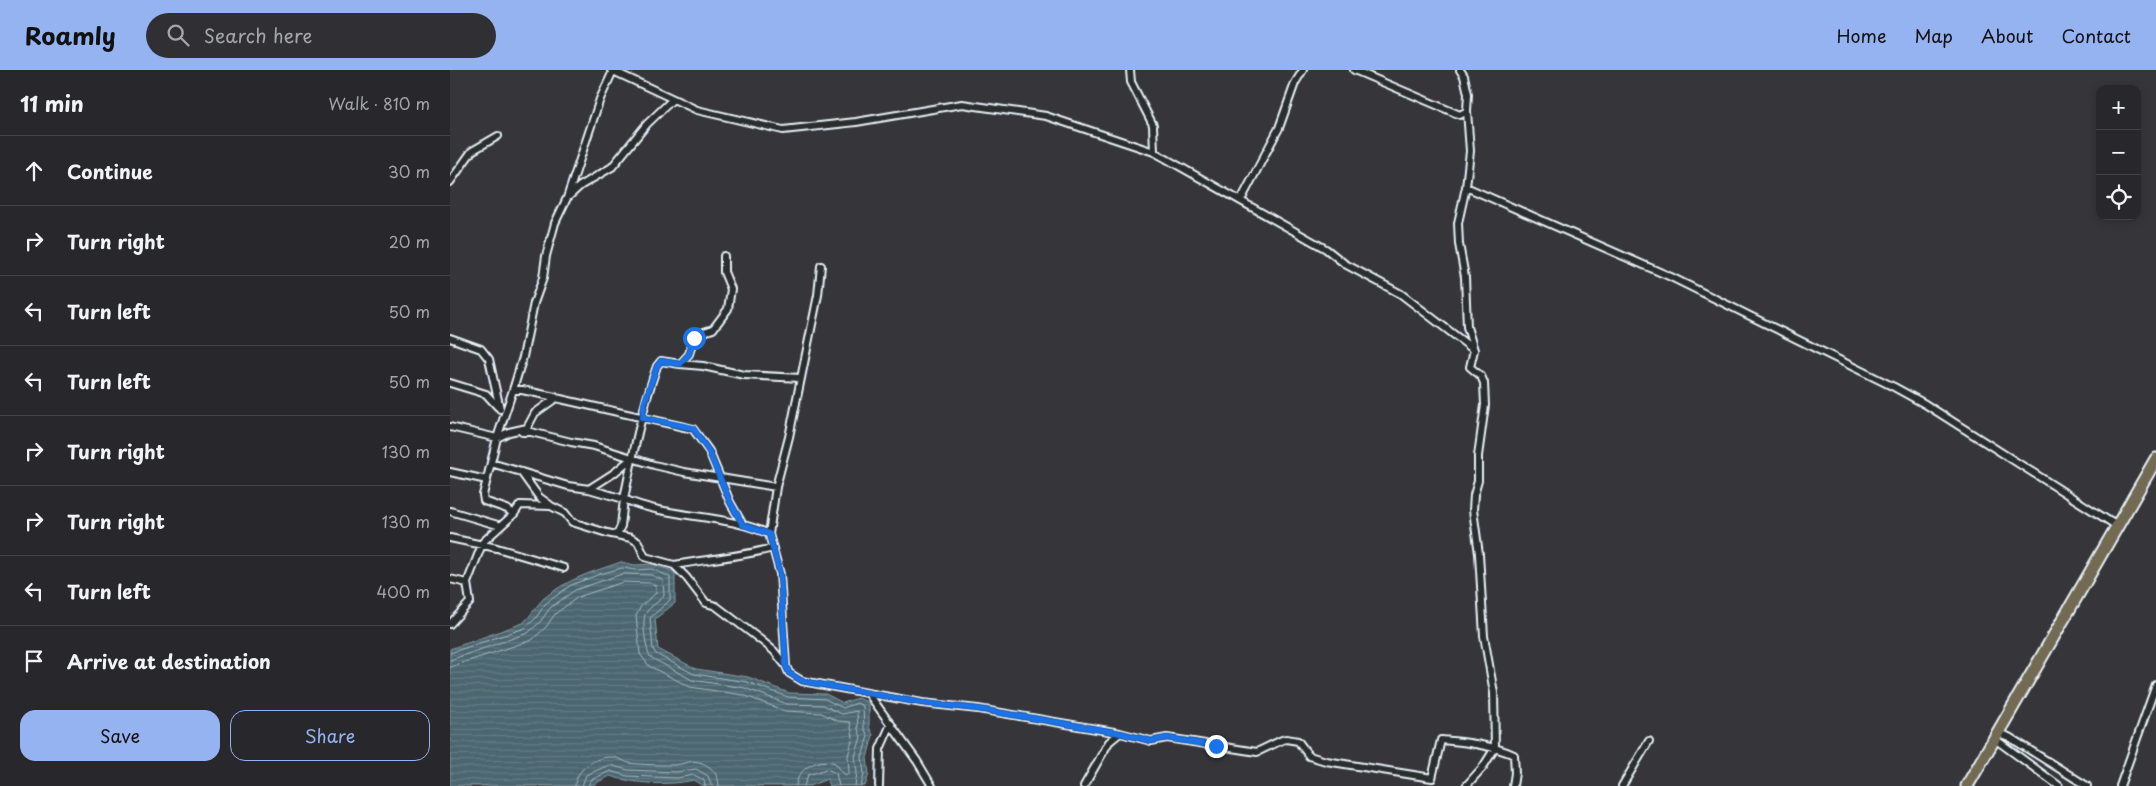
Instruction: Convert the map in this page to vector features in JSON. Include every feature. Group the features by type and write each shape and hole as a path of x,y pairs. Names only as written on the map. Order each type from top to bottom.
{"highway":[{"path":"1968,786 2156,459"}],"street":[{"path":"514,514 507,509 484,501 483,495 496,438 523,357 534,303 543,278 546,256 555,223 567,198 600,99 612,70 696,110 783,130 856,122 962,104 1046,116 1154,152 1326,249 1344,264 1401,294 1474,350"},
{"path":"1130,70 1131,82 1153,125 1154,152"},
{"path":"1241,200 1279,128 1295,83 1303,70"},
{"path":"1354,70 1460,115 1467,111"},
{"path":"1460,70 1464,76 1468,94 1467,111 1470,150 1466,187 1458,223 1459,244 1465,277 1466,327 1474,350 1470,367 1481,376 1484,382 1486,405 1478,456 1478,481 1474,495 1473,510 1479,554 1484,636 1494,693 1495,748 1483,767 1466,786"},
{"path":"567,198 580,186 612,167 647,124 673,98"},
{"path":"450,182 472,151 498,136"},
{"path":"1466,187 1671,277 1894,387 1925,404 2117,526"},
{"path":"680,364 689,354 694,338 713,329 728,309 731,289 724,272 724,256"},
{"path":"786,666 780,574 769,534 776,487 818,295 816,291 819,284 821,266"},
{"path":"450,338 481,349 489,359 500,409 501,423"},
{"path":"617,535 621,526 624,500 632,458 643,418 644,404 657,366 661,361 703,366 744,375 801,378"},
{"path":"450,383 486,394 500,409"},
{"path":"512,390 522,390 693,428 709,452 743,525"},
{"path":"514,432 527,428 535,413 556,398"},
{"path":"450,427 496,438 509,432 531,432 594,446 677,470 776,487"},
{"path":"589,489 614,473 632,458"},
{"path":"491,463 568,486 589,489 641,507 707,517 743,525 769,534"},
{"path":"521,472 539,497 565,513 572,522 631,538 638,542 644,557 674,565 700,560 729,558 773,548"},
{"path":"452,474 487,480"},
{"path":"450,624 470,602 467,584 482,545 514,514 520,505 551,506"},
{"path":"450,512 501,526"},
{"path":"450,538 564,568"},
{"path":"674,565 706,603 716,606 762,641 774,651 789,673 802,681 922,703 978,709 1120,733 1151,741 1167,738 1257,752 1286,739 1298,742 1309,756 1326,761 1432,778 1441,740 1495,748 1514,756 1514,786"},
{"path":"450,579 467,584"},
{"path":"2120,786 2156,685"},
{"path":"868,693 917,761 932,786"},
{"path":"879,786 880,749 891,724"},
{"path":"1084,786 1109,742 1120,733"},
{"path":"1996,736 2059,786"},
{"path":"1996,736 2009,737 2087,786"},
{"path":"1622,786 1649,741"}],"water":[{"path":"621,562 635,565 652,564 675,572 675,603 655,619 658,649 696,669 748,677 789,693 826,694 843,703 858,698 869,703 869,727 873,735 867,758 869,774 865,786 829,786 827,779 810,786 704,786 694,780 673,783 651,783 630,781 610,776 590,786 450,786 450,649 523,623 543,599 561,586"}],"route":[{"path":"694,338 689,354 680,364 661,361 657,366 644,404 643,418 693,428 709,452 730,502 743,525 757,528 769,534 780,574 786,666 789,673 802,681 922,703 978,709 1120,733 1151,741 1167,738 1216,746"}]}
